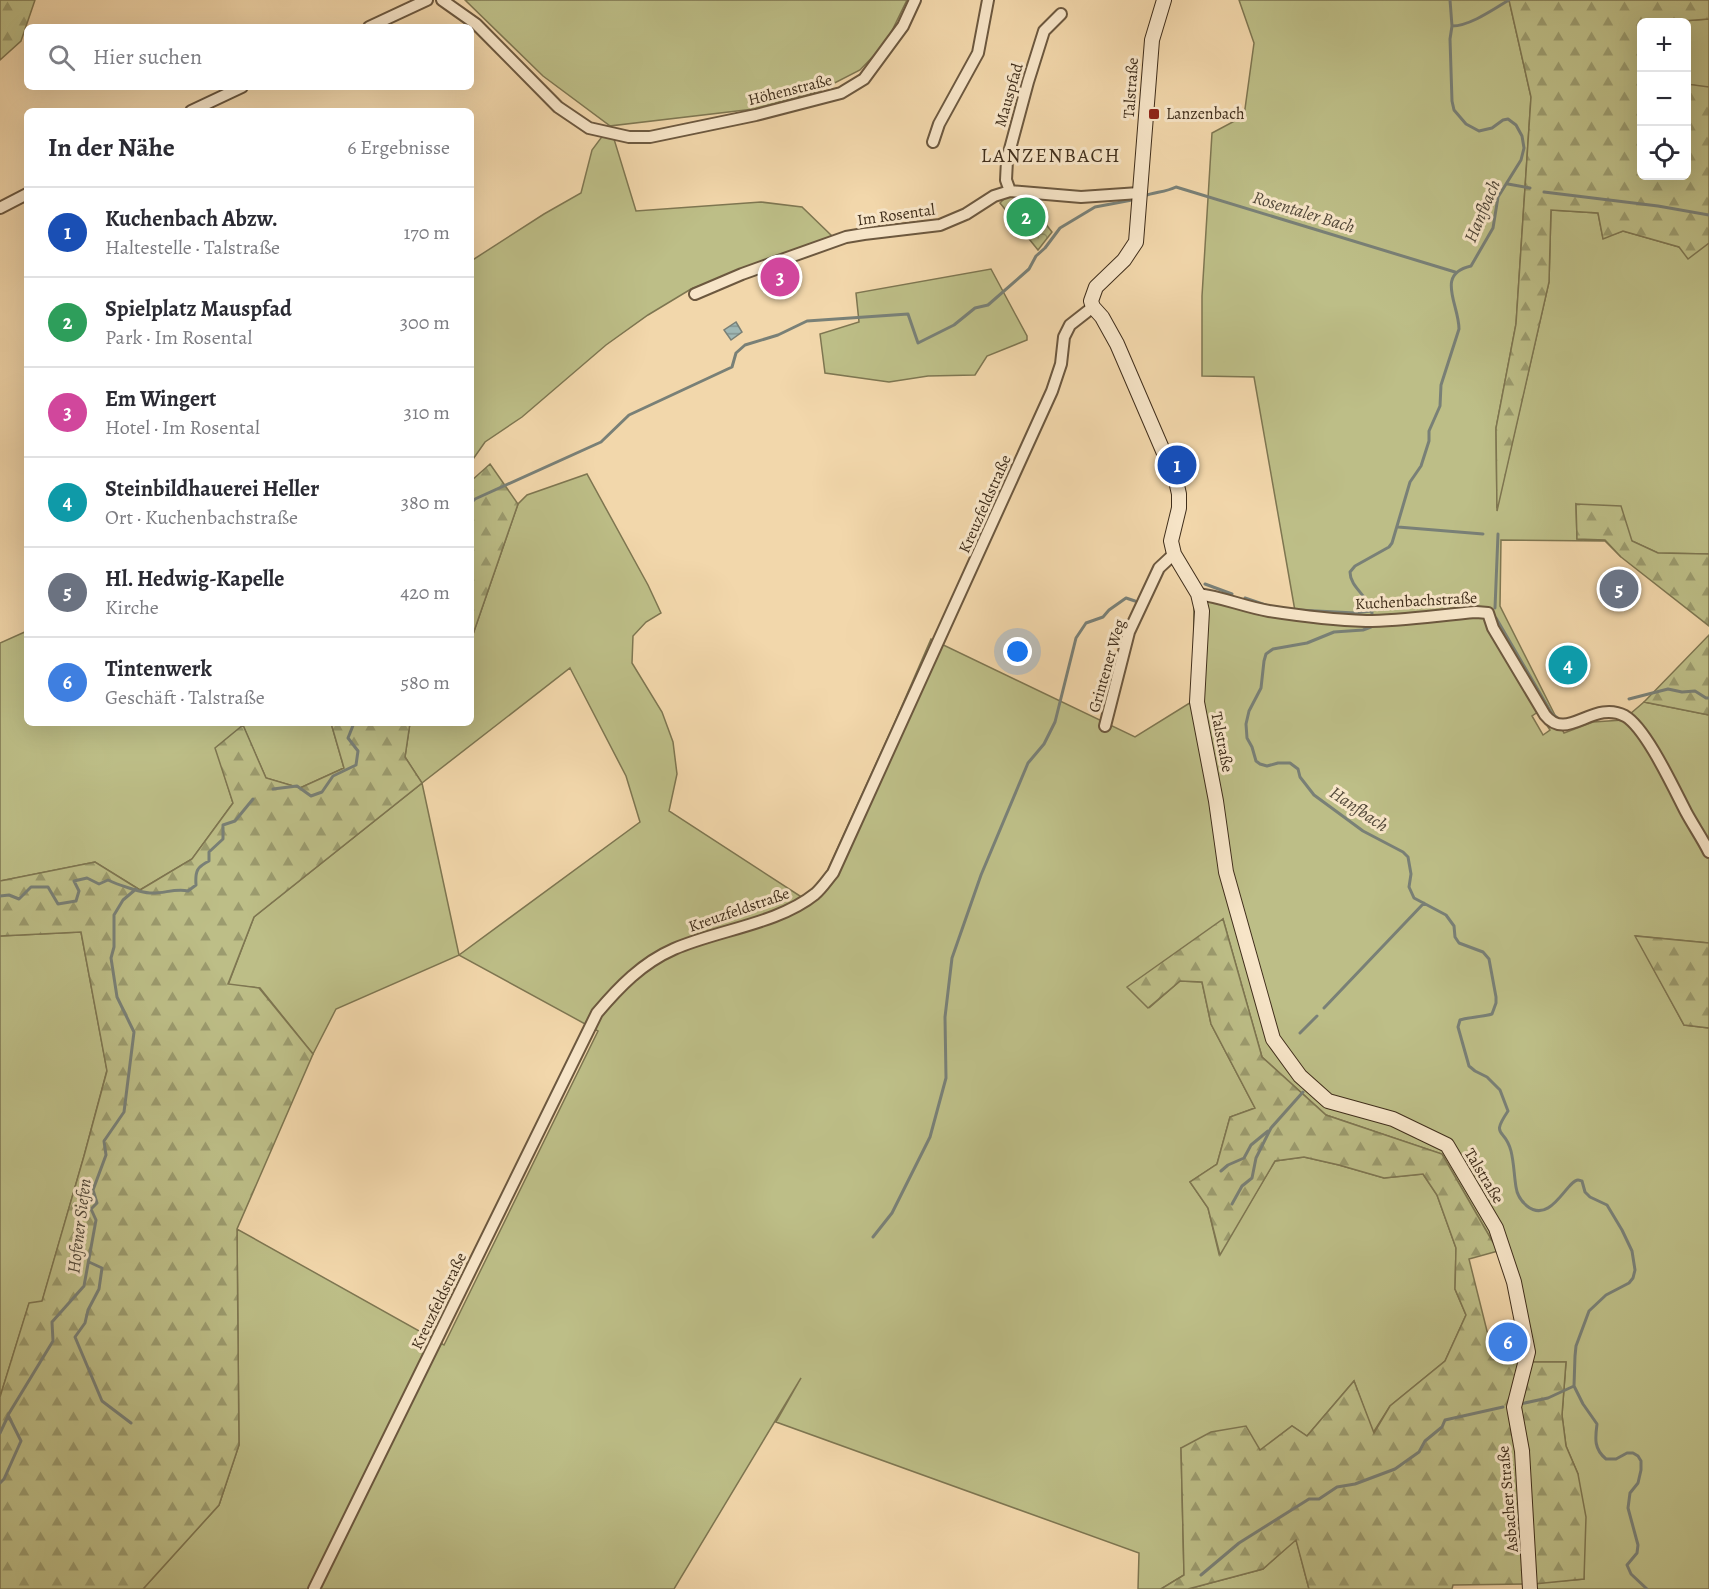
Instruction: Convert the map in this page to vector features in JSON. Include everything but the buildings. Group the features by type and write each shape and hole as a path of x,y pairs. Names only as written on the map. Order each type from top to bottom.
{"main road":[{"name":"Talstraße","path":"1093,307 1091,301 1096,287 1124,261 1136,242 1152,40 1164,0"},
{"path":"1093,307 1102,317 1117,344 1176,481 1179,508 1171,541 1174,554"},
{"name":"Talstraße","path":"1174,554 1198,594 1202,611 1197,702 1216,801 1226,872 1273,1038 1300,1076 1328,1101 1393,1119 1447,1145 1496,1228 1514,1282 1528,1352 1514,1407"},
{"name":"Asbacher Straße","path":"1514,1407 1522,1452 1530,1589"}],"street":[{"path":"375,24 427,0"},
{"name":"Höhenstraße","path":"442,0 476,24 558,107 589,128 628,137 658,136 841,93 864,79 903,26 915,0"},
{"path":"933,142 939,124 978,53 988,0"},
{"name":"Mauspfad","path":"1010,191 1006,180 1007,160 1028,82 1044,31 1061,14"},
{"path":"197,108 236,90"},
{"name":"Im Rosental","path":"695,294 742,274 846,237 940,225 966,214 994,196 1010,191 1082,197 1139,193"},
{"path":"0,208 24,196"},
{"name":"Kreuzfeldstraße","path":"314,1589 597,1013 622,983 653,960 693,941 800,905 816,893 833,873 1052,392 1061,364 1064,337 1070,325 1093,307"},
{"name":"Grintener Weg","path":"1105,726 1129,632 1159,568 1174,554"},
{"name":"Kuchenbachstraße","path":"1198,594 1216,596 1267,610 1364,621 1488,613 1493,628 1550,722 1558,726 1566,726 1596,713 1612,712 1625,716 1636,725 1665,770 1709,852"}],"green space":[{"path":"0,0 35,0 27,24 24,24 21,41 0,60"},
{"path":"465,0 907,0 886,43 860,70 819,91 754,109 610,126 543,76"},
{"path":"1239,0 1509,0 1531,97 1516,324 1496,428 1497,508 1549,282 1551,210 1598,213 1603,238 1623,231 1679,247 1709,243 1709,554 1658,553 1632,541 1576,504 1577,539 1605,540 1621,557 1605,541 1501,540 1500,606 1564,733 1593,722 1623,720 1644,702 1709,715 1709,943 1636,936 1684,1025 1709,1028 1709,1589 1523,1589 1523,1584 1584,1579 1578,1474 1566,1446 1562,1415 1566,1362 1529,1362 1524,1352 1510,1285 1498,1251 1442,1154 1326,1115 1262,1057 1223,919 1149,1008 1180,981 1202,982 1211,1024 1255,1108 1230,1117 1217,1164 1190,1182 1208,1208 1219,1254 1275,1161 1304,1157 1384,1178 1423,1174 1437,1195 1456,1248 1455,1289 1466,1315 1445,1361 1390,1406 1373,1433 1354,1381 1307,1436 1292,1426 1260,1451 1181,1448 1184,1575 1161,1589 1138,1589 1139,1553 776,1422 801,1378 674,1589 143,1589 219,1505 239,1445 237,1229 444,1345 598,1031 459,955 640,822 626,776 570,668 422,783 405,757 410,726 474,726 474,631 518,504 527,495 587,474 661,613 646,622 633,636 632,663 662,712 673,742 677,774 669,811 803,898 825,876 931,639 1135,737 1193,701 1194,598 1295,611 1254,377 1202,376 1202,296 1212,133 1244,116 1254,43","holes":["1538,712 1550,730 1543,735 1532,716"]},
{"path":"1509,0 1709,0 1709,19 1637,18 1637,180 1691,180 1691,85 1709,87 1709,243 1688,259 1679,247 1623,231 1603,239 1598,213 1551,210 1549,282 1497,511 1496,428 1516,324 1531,97"},
{"path":"1709,19 1709,88 1691,85 1691,20"},
{"path":"610,126 636,211 761,202 802,207 833,237 691,289 648,315 606,345 522,417 485,442 474,458 474,259 581,193 592,150"},
{"path":"1024,196 1052,232 1038,250 1000,203 1006,197"},
{"path":"991,269 1027,336 1027,340 987,356 975,375 928,376 889,382 825,373 820,334 859,322 856,293"},
{"path":"490,464 518,504 474,631 474,478"},
{"path":"1576,504 1621,506 1632,541 1658,553 1709,554 1709,626 1621,557 1605,540 1577,539"},
{"path":"24,632 24,726 243,726 216,748 233,803 192,859 140,890 95,862 0,881 0,643"},
{"path":"1709,635 1709,715 1644,702"},
{"path":"242,726 266,778 300,788 344,768 332,726 410,726 405,757 422,783 254,917 228,984 259,988 313,1054 237,1229 239,1445 219,1505 143,1589 0,1589 0,1397 29,1303 42,1301 107,1071 81,932 0,936 0,881 95,862 140,890 192,859 233,803 215,748"},
{"path":"243,726 332,726 344,768 300,788 266,778"},
{"path":"422,783 459,955 336,1009 313,1054 260,988 228,985 254,917"},
{"path":"1223,919 1262,1057 1326,1115 1442,1154 1498,1251 1469,1259 1494,1359 1566,1362 1562,1415 1566,1446 1578,1474 1586,1517 1584,1579 1534,1584 1453,1585 1452,1589 1309,1589 1296,1540 1263,1569 1188,1589 1161,1589 1184,1575 1181,1448 1211,1432 1246,1426 1260,1450 1292,1426 1307,1436 1354,1381 1374,1433 1390,1406 1445,1361 1466,1315 1455,1289 1456,1248 1437,1195 1423,1174 1384,1178 1304,1157 1275,1161 1220,1255 1208,1208 1190,1182 1217,1164 1230,1117 1255,1108 1211,1024 1202,982 1180,981 1148,1008 1127,987"},
{"path":"81,932 107,1070 42,1302 29,1304 0,1397 0,936"},
{"path":"1635,936 1709,943 1709,1028 1684,1025"},
{"path":"1296,1539 1309,1589 1188,1589 1263,1569"}],"water":[{"path":"736,322 742,332 731,340 724,330"}],"waterway":[{"name":"Hanfbach","path":"1450,0 1454,110 1466,124 1479,131 1492,128 1508,119 1516,125 1522,136 1524,148 1521,160 1498,197 1493,228 1471,266 1460,270 1451,283 1459,329 1441,385 1440,406 1429,431 1429,441 1421,466 1410,482 1392,543 1389,547 1355,566 1350,572 1353,583 1370,606 1371,627 1363,630 1334,632 1307,643 1273,649 1266,654 1261,688 1249,711 1246,724 1247,738 1256,761 1260,764 1267,766 1290,763 1298,769 1300,777 1314,795 1363,831 1403,852 1408,857 1411,874 1409,887 1414,898 1446,915 1454,926 1455,937 1459,943 1483,952 1489,959 1496,997 1492,1014 1460,1020 1458,1027 1469,1066 1487,1077 1500,1090 1508,1111 1499,1129 1511,1151 1518,1195 1527,1206 1536,1210 1544,1210 1551,1206 1574,1182 1582,1181 1585,1192 1590,1197 1607,1205 1632,1251 1635,1270 1633,1278 1629,1283 1606,1295 1589,1311 1576,1346 1574,1386 1597,1424 1596,1443 1602,1455 1606,1459 1616,1459 1627,1453 1633,1453 1641,1461 1638,1483 1630,1493 1628,1508 1638,1545 1637,1553 1627,1565 1631,1574 1647,1589"},
{"path":"1452,26 1474,20 1509,0"},
{"path":"1508,184 1530,188"},
{"name":"Rosentaler Bach","path":"1144,196 1176,187 1455,272"},
{"path":"1544,192 1658,206 1709,215"},
{"name":"Rosentaler Bach","path":"474,500 601,442 629,415 732,367 736,353 745,345 778,335 807,321 908,314 918,343 954,325 975,308 988,305 1029,269 1036,256 1060,228 1095,207 1132,200"},
{"path":"1398,527 1483,534"},
{"path":"1495,608 1498,534"},
{"path":"1205,584 1232,594"},
{"path":"873,1237 892,1213 930,1137 946,1078 945,1017 952,958 981,875 1028,763 1044,744 1055,722 1076,638 1086,623 1103,617 1126,598 1135,601"},
{"path":"1245,598 1272,607"},
{"path":"1298,610 1355,613 1371,611"},
{"path":"1496,618 1552,714 1559,719"},
{"path":"1629,699 1668,689 1682,692 1695,691 1709,698"},
{"name":"Rosentaler Bach","path":"273,789 297,786 311,796 322,792 333,776 356,765 358,751 348,738 353,726"},
{"name":"Hofener Siefen","path":"0,896 9,895 19,899 31,887 48,887 58,904 76,901 79,891 74,881 87,878 99,884 108,880 146,893 188,891 196,885 198,870 209,861 209,852 223,839 223,825 235,821 253,799"},
{"name":"Hofener Siefen","path":"0,1483 21,1441 8,1415 53,1341 52,1322 84,1286 96,1220 91,1209 97,1203 93,1190 106,1155 104,1141 124,1112 134,1032 117,997 111,958 114,947 114,915 123,900 136,889"},
{"path":"1324,1008 1424,903"},
{"path":"1300,1033 1317,1016"},
{"path":"1232,1204 1242,1186 1252,1178 1256,1158 1271,1128 1303,1092"},
{"path":"1221,1171 1244,1158 1251,1145 1268,1131"},
{"path":"89,1262 102,1268 99,1289 88,1310 85,1323 75,1337 102,1401 131,1423"},
{"path":"1520,1404 1548,1398 1574,1386"},
{"path":"1201,1575 1239,1543 1309,1499 1319,1499 1337,1487 1355,1484 1395,1469 1419,1452 1425,1441 1442,1427 1445,1420 1503,1407"},
{"path":"0,1433 8,1416"}],"place":[{"name":"Lanzenbach","path":"1154,114"},
{"name":"Spielplatz Mauspfad","path":"1026,217"},
{"name":"Em Wingert","path":"780,277"},
{"name":"Kuchenbach Abzw.","path":"1177,465"},
{"name":"Hl. Hedwig-Kapelle","path":"1619,589"},
{"name":"Steinbildhauerei Heller","path":"1568,665"},
{"name":"Tintenwerk","path":"1508,1342"}],"district":[{"name":"LANZENBACH","path":"1051,155"}]}
